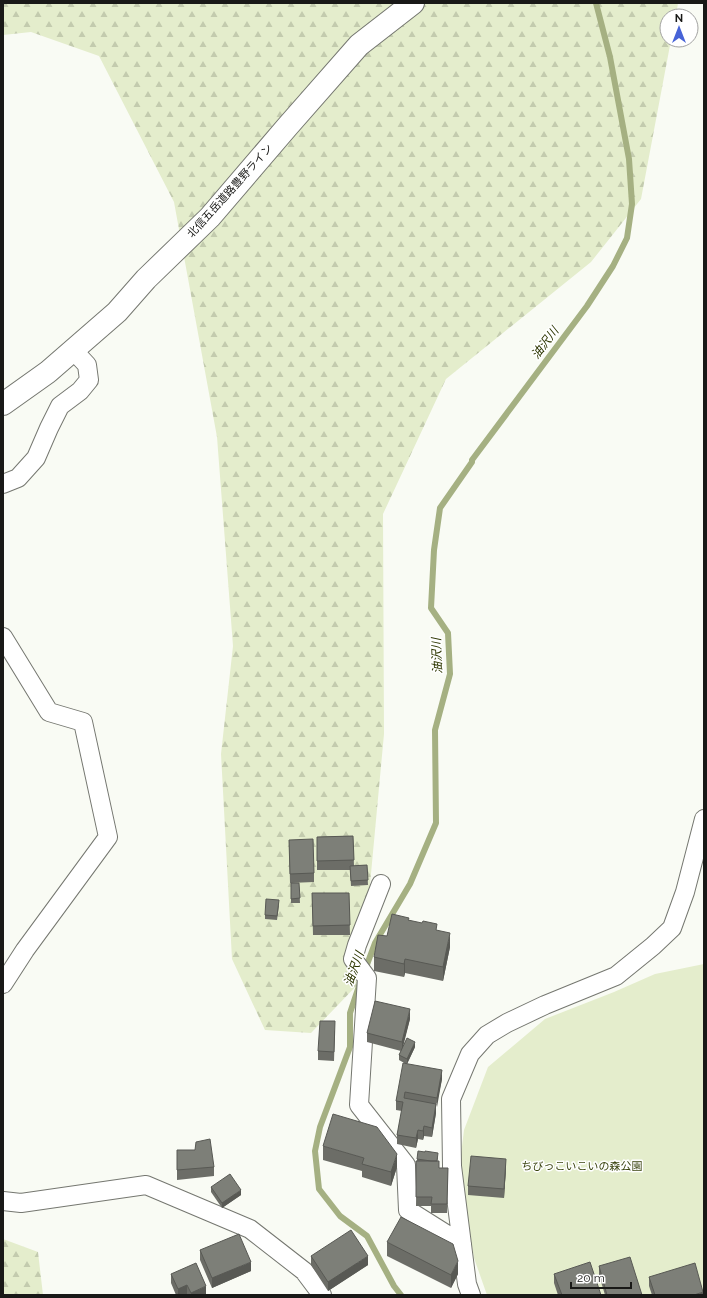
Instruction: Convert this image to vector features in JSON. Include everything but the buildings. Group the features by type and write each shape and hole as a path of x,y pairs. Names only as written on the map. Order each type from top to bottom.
{"street":[{"name":"北信五岳道路豊野ライン","path":"3,404 48,372 117,312 146,279 210,217 359,45 413,3"},
{"path":"3,484 18,478 36,458 60,406 80,391 89,380 87,365 73,350"},
{"path":"3,637 49,712 83,722 108,837 25,950 3,984"},
{"path":"471,1295 466,1284 452,1166 452,1099 470,1054 487,1035 507,1023 545,1005 616,976 653,946 672,928 685,892 704,819"},
{"path":"381,884 353,959 367,978 359,1105 406,1165 408,1210 462,1244"},
{"path":"3,1201 21,1203 146,1185 250,1229 304,1271 322,1295"}],"green space":[{"path":"3,3 678,3 677,8 659,8 659,48 669,48 641,199 591,262 446,379 383,514 384,734 361,981 311,1033 265,1030 232,959 221,754 233,646 217,437 174,202 99,56 31,32 3,35"},
{"name":"ちびっこいこいの森公園","path":"704,964 704,1295 487,1295 474,1258 459,1171 464,1130 488,1067 545,1019 655,974"},
{"path":"3,1239 38,1252 43,1295 3,1295"}],"waterway":[{"name":"油沢川","path":"365,970 375,943 410,884 436,823 435,730 450,674 448,633 431,608 434,550 440,508 472,460 587,306 613,266 627,238 632,204 629,159 610,57 596,3"},
{"name":"油沢川","path":"359,986 350,1013 350,1047 320,1127 315,1151 319,1189 340,1216 367,1236 394,1286 401,1295"}]}
